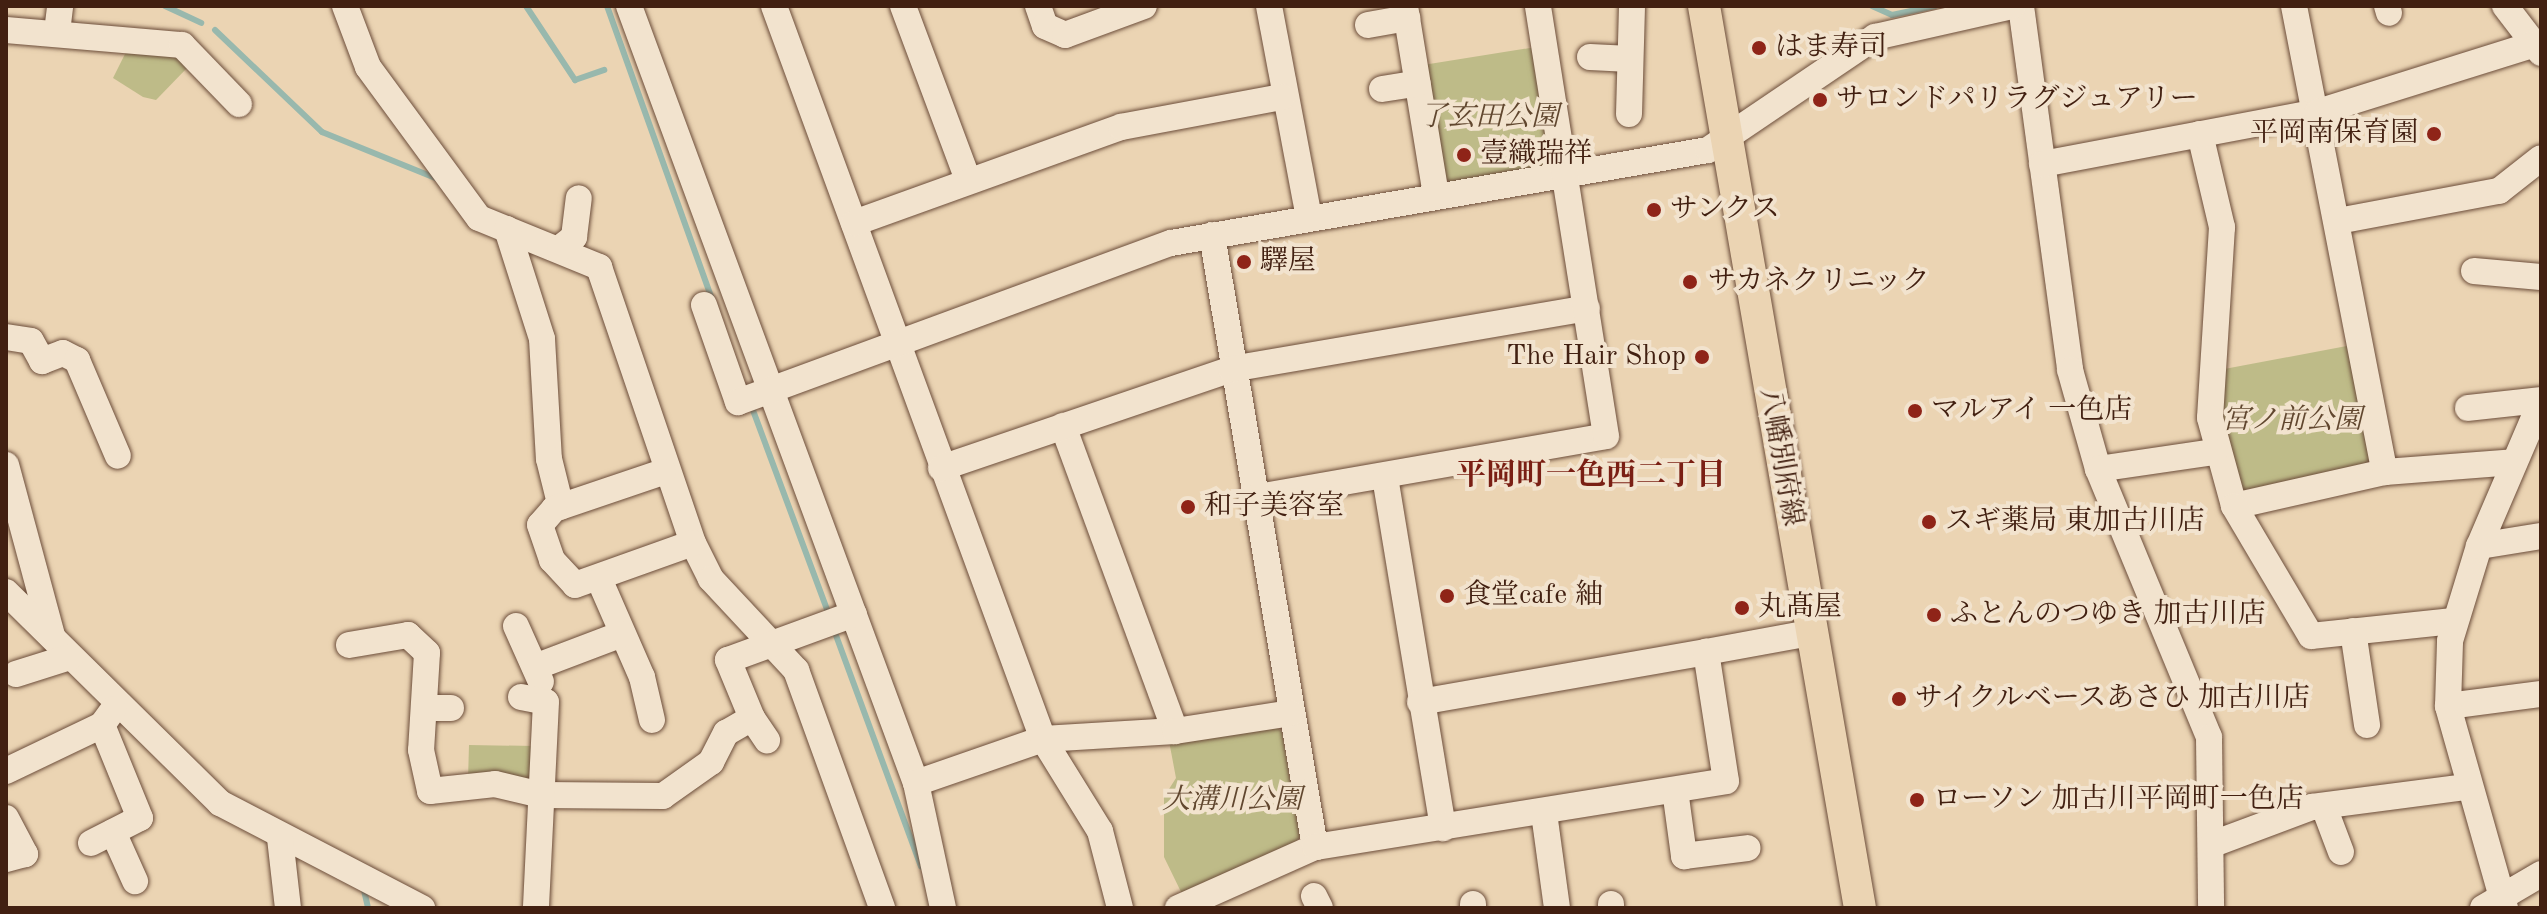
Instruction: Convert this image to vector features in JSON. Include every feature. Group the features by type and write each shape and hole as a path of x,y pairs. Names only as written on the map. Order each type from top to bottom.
{"main road":[{"name":"八幡別府線","path":"1704,6 1810,633 1860,908"}],"street":[{"path":"345,6 368,67 437,167 479,218 560,248 599,267 663,472 693,543 711,579 777,642 834,758 882,908"},
{"path":"629,6 916,783 943,908"},
{"path":"774,6 1043,739 1100,831 1120,908"},
{"path":"903,6 968,180"},
{"path":"1038,6 1045,26 1065,35 1144,6"},
{"path":"1269,6 1282,97 1309,217"},
{"path":"1252,498 1606,436 1538,6"},
{"path":"1629,114 1632,6"},
{"path":"704,305 736,400 1118,260 1212,235 1565,175 1726,141 1875,37 2013,6"},
{"path":"2021,6 2070,370 2098,469 2209,737 2213,844 2211,908"},
{"path":"2294,6 2318,112 2385,472"},
{"path":"2042,164 2318,112 2538,49 2505,6"},
{"path":"1368,25 1406,12 1436,196"},
{"path":"6,30 58,19 191,39 239,104"},
{"path":"1590,57 1630,59"},
{"path":"1382,89 1418,83"},
{"path":"854,223 1121,127 1282,97"},
{"path":"2200,134 2222,227 2214,294 2215,452 2234,506 2311,636 2453,621"},
{"path":"2338,221 2499,191 2541,158"},
{"path":"560,248 574,237 579,198"},
{"path":"507,229 542,339 549,459 561,507"},
{"path":"1212,235 1252,498 1315,847"},
{"path":"2474,271 2541,277"},
{"path":"941,468 1231,369 1587,308"},
{"path":"6,337 31,341 42,361 63,353 77,360 118,456"},
{"path":"2468,408 2541,400 2479,546 2453,621 2448,706 2495,904 2541,874"},
{"path":"1063,426 1175,731"},
{"path":"2098,469 2215,452"},
{"path":"2234,506 2385,472 2514,462"},
{"path":"6,465 62,647"},
{"path":"663,472 561,507 540,525 552,560 575,585 600,581 693,543"},
{"path":"1385,477 1443,828"},
{"path":"2479,546 2541,536"},
{"path":"600,581 652,721"},
{"path":"6,592 62,647 109,715 220,803 280,838 422,908"},
{"path":"767,740 752,718 728,660 854,614"},
{"path":"516,626 533,683 546,702 536,908"},
{"path":"2353,631 2367,725"},
{"path":"1420,702 1810,633"},
{"path":"533,683 622,634"},
{"path":"349,645 408,635 427,653 421,750 430,791 495,784 541,795 663,796 711,762 726,733 752,718"},
{"path":"16,674 62,647"},
{"path":"1178,908 1315,847 1544,813 1726,781 1706,652"},
{"path":"2448,706 2541,694"},
{"path":"424,708 451,708"},
{"path":"916,783 1043,739 1175,731 1291,713"},
{"path":"6,771 45,739 109,715"},
{"path":"109,715 140,818 102,837 135,881"},
{"path":"2213,844 2324,807 2467,787"},
{"path":"1675,790 1684,856 1723,862 1748,848"},
{"path":"2324,807 2341,852"},
{"path":"1544,813 1557,908"},
{"path":"6,818 25,854 6,859"},
{"path":"280,838 288,908"}],"green space":[{"path":"129,46 172,50 188,67 156,100 143,97 113,78"},
{"name":"了玄田公園","path":"1536,47 1554,156 1545,169 1451,183 1441,175 1423,65"},
{"name":"宮ノ前公園","path":"2352,345 2374,459 2366,471 2246,493 2232,486 2218,433 2219,370"},
{"name":"大溝川公園","path":"1274,725 1282,732 1300,837 1290,848 1183,896 1164,857 1164,797 1176,778 1169,741"},
{"path":"469,745 534,746 535,786 468,780"}],"waterway":[{"path":"165,6 201,23"},
{"path":"526,6 575,80 604,70"},
{"path":"607,6 712,300"},
{"path":"1872,6 1892,15 1935,6"},
{"path":"215,30 322,132 440,180"},
{"path":"751,405 829,615"},
{"path":"834,630 921,867"},
{"path":"363,886 368,908"}],"place":[{"name":"はま寿司","path":"1759,48"},
{"name":"サロンドパリラグジュアリー","path":"1820,100"},
{"name":"平岡南保育園","path":"2434,134"},
{"name":"壹織瑞祥","path":"1464,155"},
{"name":"サンクス","path":"1654,210"},
{"name":"驛屋","path":"1244,262"},
{"name":"サカネクリニック","path":"1690,282"},
{"name":"The Hair Shop","path":"1702,357"},
{"name":"マルアイ 一色店","path":"1915,411"},
{"name":"和子美容室","path":"1188,507"},
{"name":"スギ薬局 東加古川店","path":"1929,522"},
{"name":"食堂cafe 紬","path":"1447,596"},
{"name":"丸髙屋","path":"1742,608"},
{"name":"ふとんのつゆき 加古川店","path":"1934,615"},
{"name":"サイクルベースあさひ 加古川店","path":"1899,699"},
{"name":"ローソン 加古川平岡町一色店","path":"1917,800"}],"district":[{"name":"平岡町一色西二丁目","path":"1591,476"}]}
